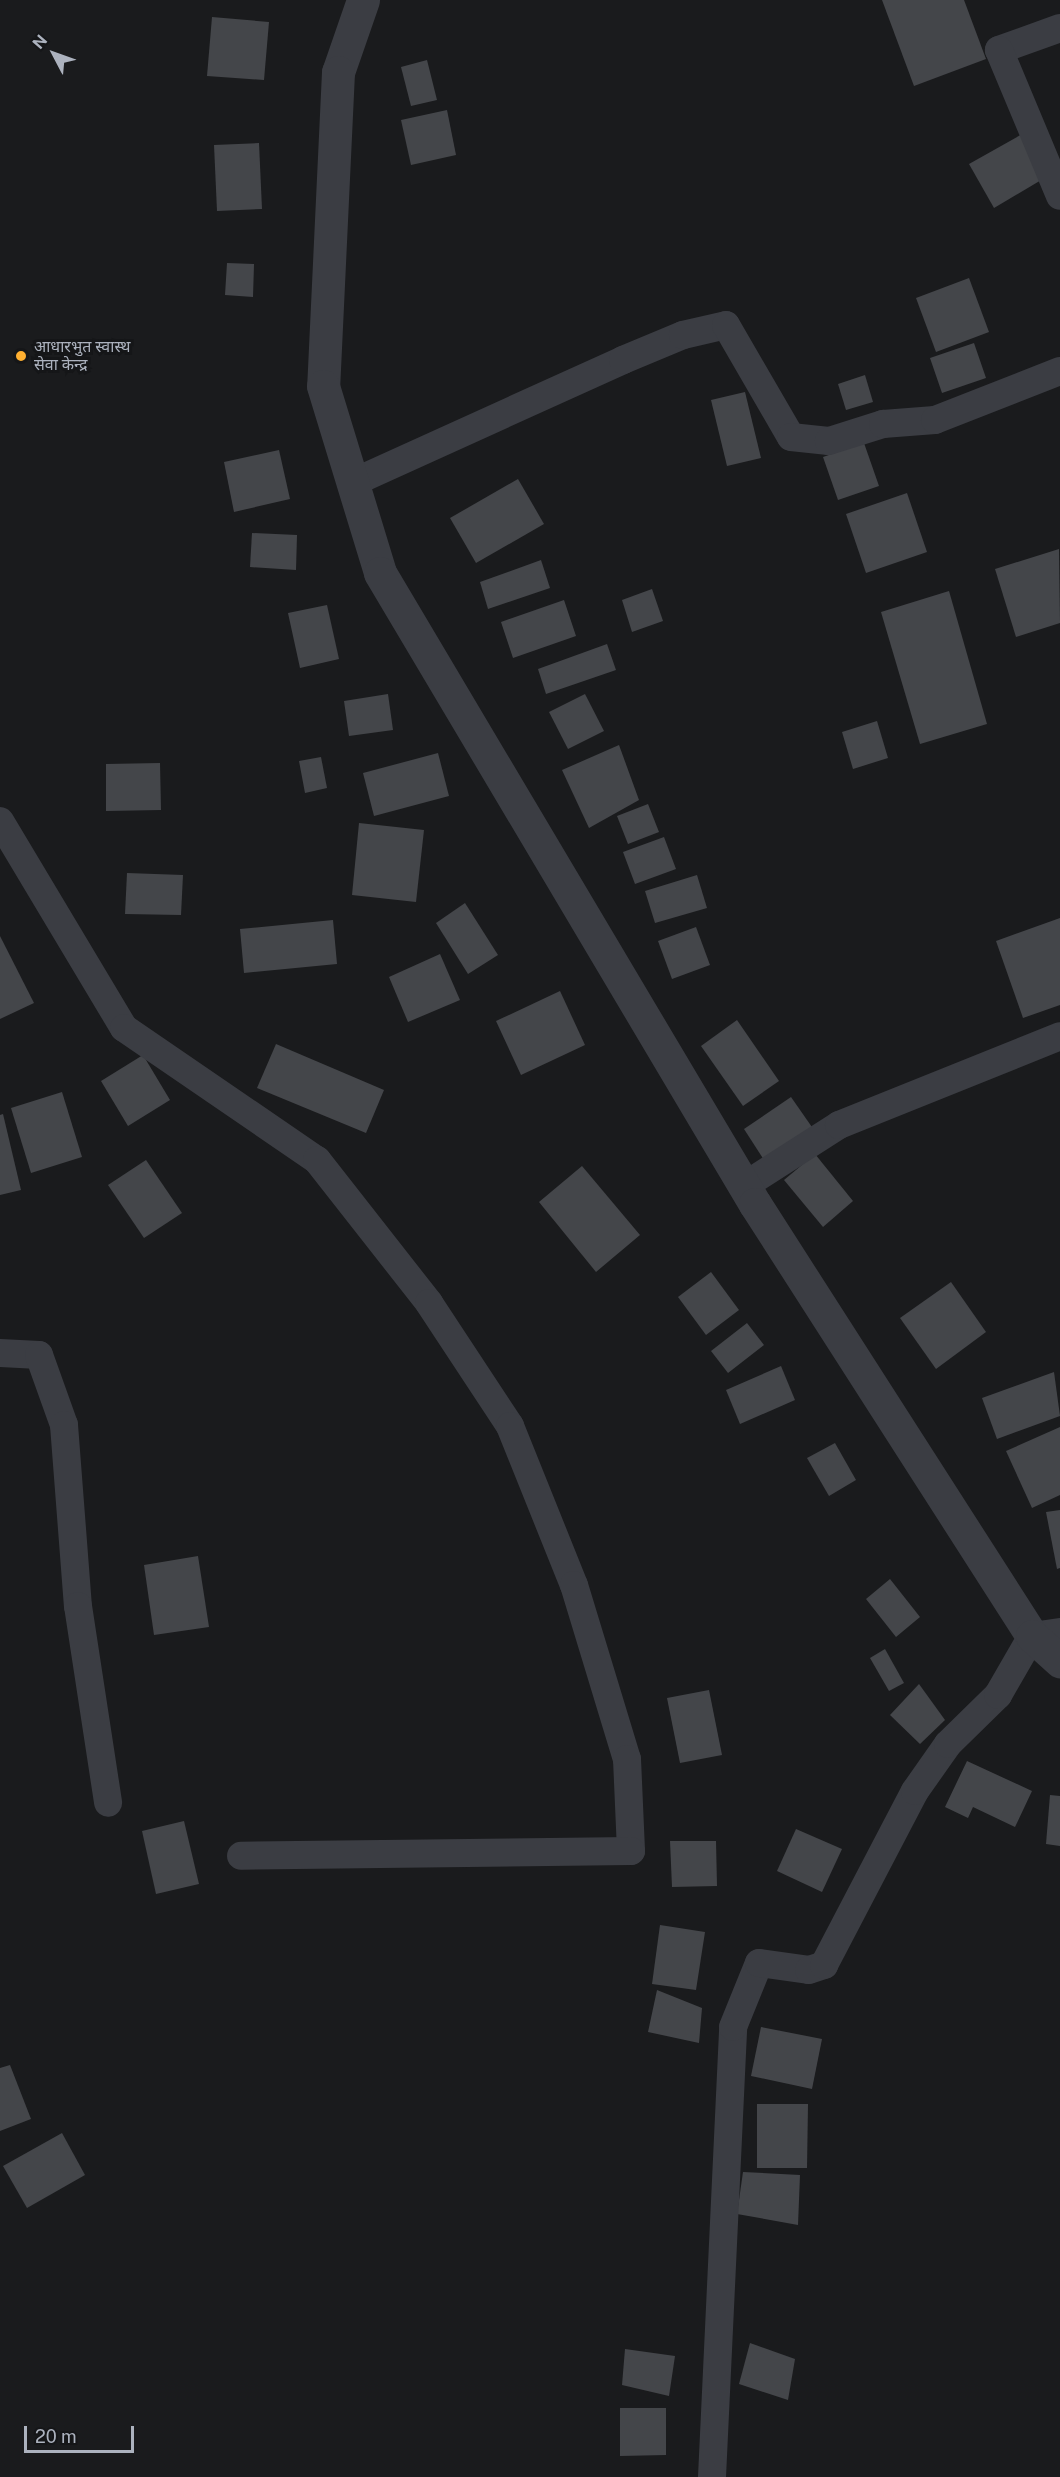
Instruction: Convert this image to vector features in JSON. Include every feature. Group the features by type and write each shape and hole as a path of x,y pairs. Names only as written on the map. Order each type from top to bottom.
{"street":[{"path":"363,0 338,72 322,386 380,573 744,1186 1046,1634 1060,1661"},
{"path":"1060,28 999,50 1060,196"},
{"path":"352,483 623,360 683,335 726,325 791,437 829,441 884,424 935,420 1060,371"},
{"path":"0,821 124,1028 317,1160 429,1303 510,1426 574,1585 627,1759 631,1851 241,1856"},
{"path":"744,1186 838,1125 1060,1036"},
{"path":"0,1353 39,1355 64,1425 78,1606 108,1803"},
{"path":"712,2477 733,2027 759,1963 809,1970 825,1965 915,1791 948,1744 998,1695 1046,1634"}],"building":[{"path":"882,0 964,0 986,59 914,86"},
{"path":"212,17 269,22 264,80 207,76"},
{"path":"427,60 437,100 411,106 401,67"},
{"path":"447,110 456,155 411,165 401,120"},
{"path":"1024,133 1048,176 994,208 969,164"},
{"path":"259,143 262,209 217,211 214,145"},
{"path":"227,263 254,264 253,297 225,295"},
{"path":"969,278 989,332 936,352 916,298"},
{"path":"974,343 986,378 942,393 930,358"},
{"path":"865,375 873,402 846,410 838,384"},
{"path":"745,392 761,458 727,466 711,400"},
{"path":"864,443 879,486 838,500 823,457"},
{"path":"279,450 290,499 234,512 224,462"},
{"path":"518,479 544,524 476,563 450,518"},
{"path":"907,493 927,552 866,573 846,514"},
{"path":"252,533 297,535 296,570 250,567"},
{"path":"1059,549 1060,623 1016,637 995,569"},
{"path":"541,560 550,588 488,609 480,582"},
{"path":"652,589 663,621 632,632 622,600"},
{"path":"949,591 987,724 920,744 881,612"},
{"path":"564,600 576,636 513,658 501,622"},
{"path":"327,605 339,659 300,668 288,613"},
{"path":"607,644 616,670 546,694 538,669"},
{"path":"388,694 393,730 349,736 344,701"},
{"path":"585,694 604,731 568,749 549,712"},
{"path":"877,721 888,758 853,769 842,732"},
{"path":"619,745 639,800 589,828 562,770"},
{"path":"438,753 449,796 374,816 363,773"},
{"path":"321,757 327,788 305,793 299,761"},
{"path":"160,763 161,810 106,811 106,764"},
{"path":"648,804 659,832 628,844 617,816"},
{"path":"359,823 424,830 416,902 352,895"},
{"path":"664,837 676,869 635,884 623,852"},
{"path":"127,873 183,875 181,915 125,914"},
{"path":"697,875 707,908 655,923 645,891"},
{"path":"465,903 498,955 468,974 436,923"},
{"path":"1060,918 1060,1005 1023,1018 996,941"},
{"path":"333,920 337,964 244,973 240,929"},
{"path":"696,927 710,965 672,979 658,941"},
{"path":"0,936 34,1003 0,1019"},
{"path":"440,954 460,1000 408,1022 389,977"},
{"path":"560,991 585,1045 521,1075 496,1021"},
{"path":"737,1020 779,1081 743,1106 701,1046"},
{"path":"276,1044 384,1090 366,1133 257,1088"},
{"path":"143,1055 170,1100 128,1126 101,1081"},
{"path":"62,1092 82,1157 31,1173 11,1108"},
{"path":"791,1097 814,1130 766,1163 744,1129"},
{"path":"3,1114 21,1190 0,1195 0,1115"},
{"path":"815,1154 853,1201 823,1227 784,1180"},
{"path":"146,1160 182,1213 144,1238 108,1185"},
{"path":"582,1166 640,1235 596,1272 539,1202"},
{"path":"711,1272 739,1310 706,1335 678,1297"},
{"path":"951,1282 986,1332 936,1369 900,1318"},
{"path":"747,1323 764,1345 728,1373 711,1351"},
{"path":"781,1366 795,1400 740,1424 726,1390"},
{"path":"1054,1372 1060,1416 997,1439 982,1398"},
{"path":"1060,1427 1060,1495 1032,1508 1006,1451"},
{"path":"835,1443 856,1480 829,1496 807,1458"},
{"path":"1060,1510 1060,1568 1057,1569 1046,1512"},
{"path":"198,1556 209,1627 154,1635 144,1565"},
{"path":"890,1579 920,1617 896,1637 866,1599"},
{"path":"885,1649 904,1683 889,1691 870,1658"},
{"path":"919,1684 945,1720 920,1744 890,1715"},
{"path":"709,1690 722,1755 680,1763 667,1698"},
{"path":"967,1761 1032,1791 1015,1827 973,1807 968,1818 945,1807"},
{"path":"1050,1795 1060,1796 1060,1846 1046,1844"},
{"path":"184,1821 199,1884 156,1894 142,1831"},
{"path":"796,1829 842,1849 822,1892 777,1871"},
{"path":"670,1841 716,1841 717,1886 672,1887"},
{"path":"660,1925 705,1932 696,1990 652,1984"},
{"path":"657,1990 702,2008 699,2043 648,2032"},
{"path":"761,2027 822,2039 812,2089 751,2076"},
{"path":"10,2065 31,2119 0,2131 0,2068"},
{"path":"757,2104 808,2104 807,2168 757,2168"},
{"path":"62,2133 85,2175 27,2208 3,2166"},
{"path":"743,2172 800,2175 798,2225 737,2214"},
{"path":"750,2343 795,2359 788,2400 739,2384"},
{"path":"625,2349 675,2356 669,2396 622,2385"},
{"path":"620,2408 666,2408 666,2455 620,2456"}],"place":[{"name":"आधारभुत स्वास्थ सेवा केन्द्र","path":"21,356"}]}
